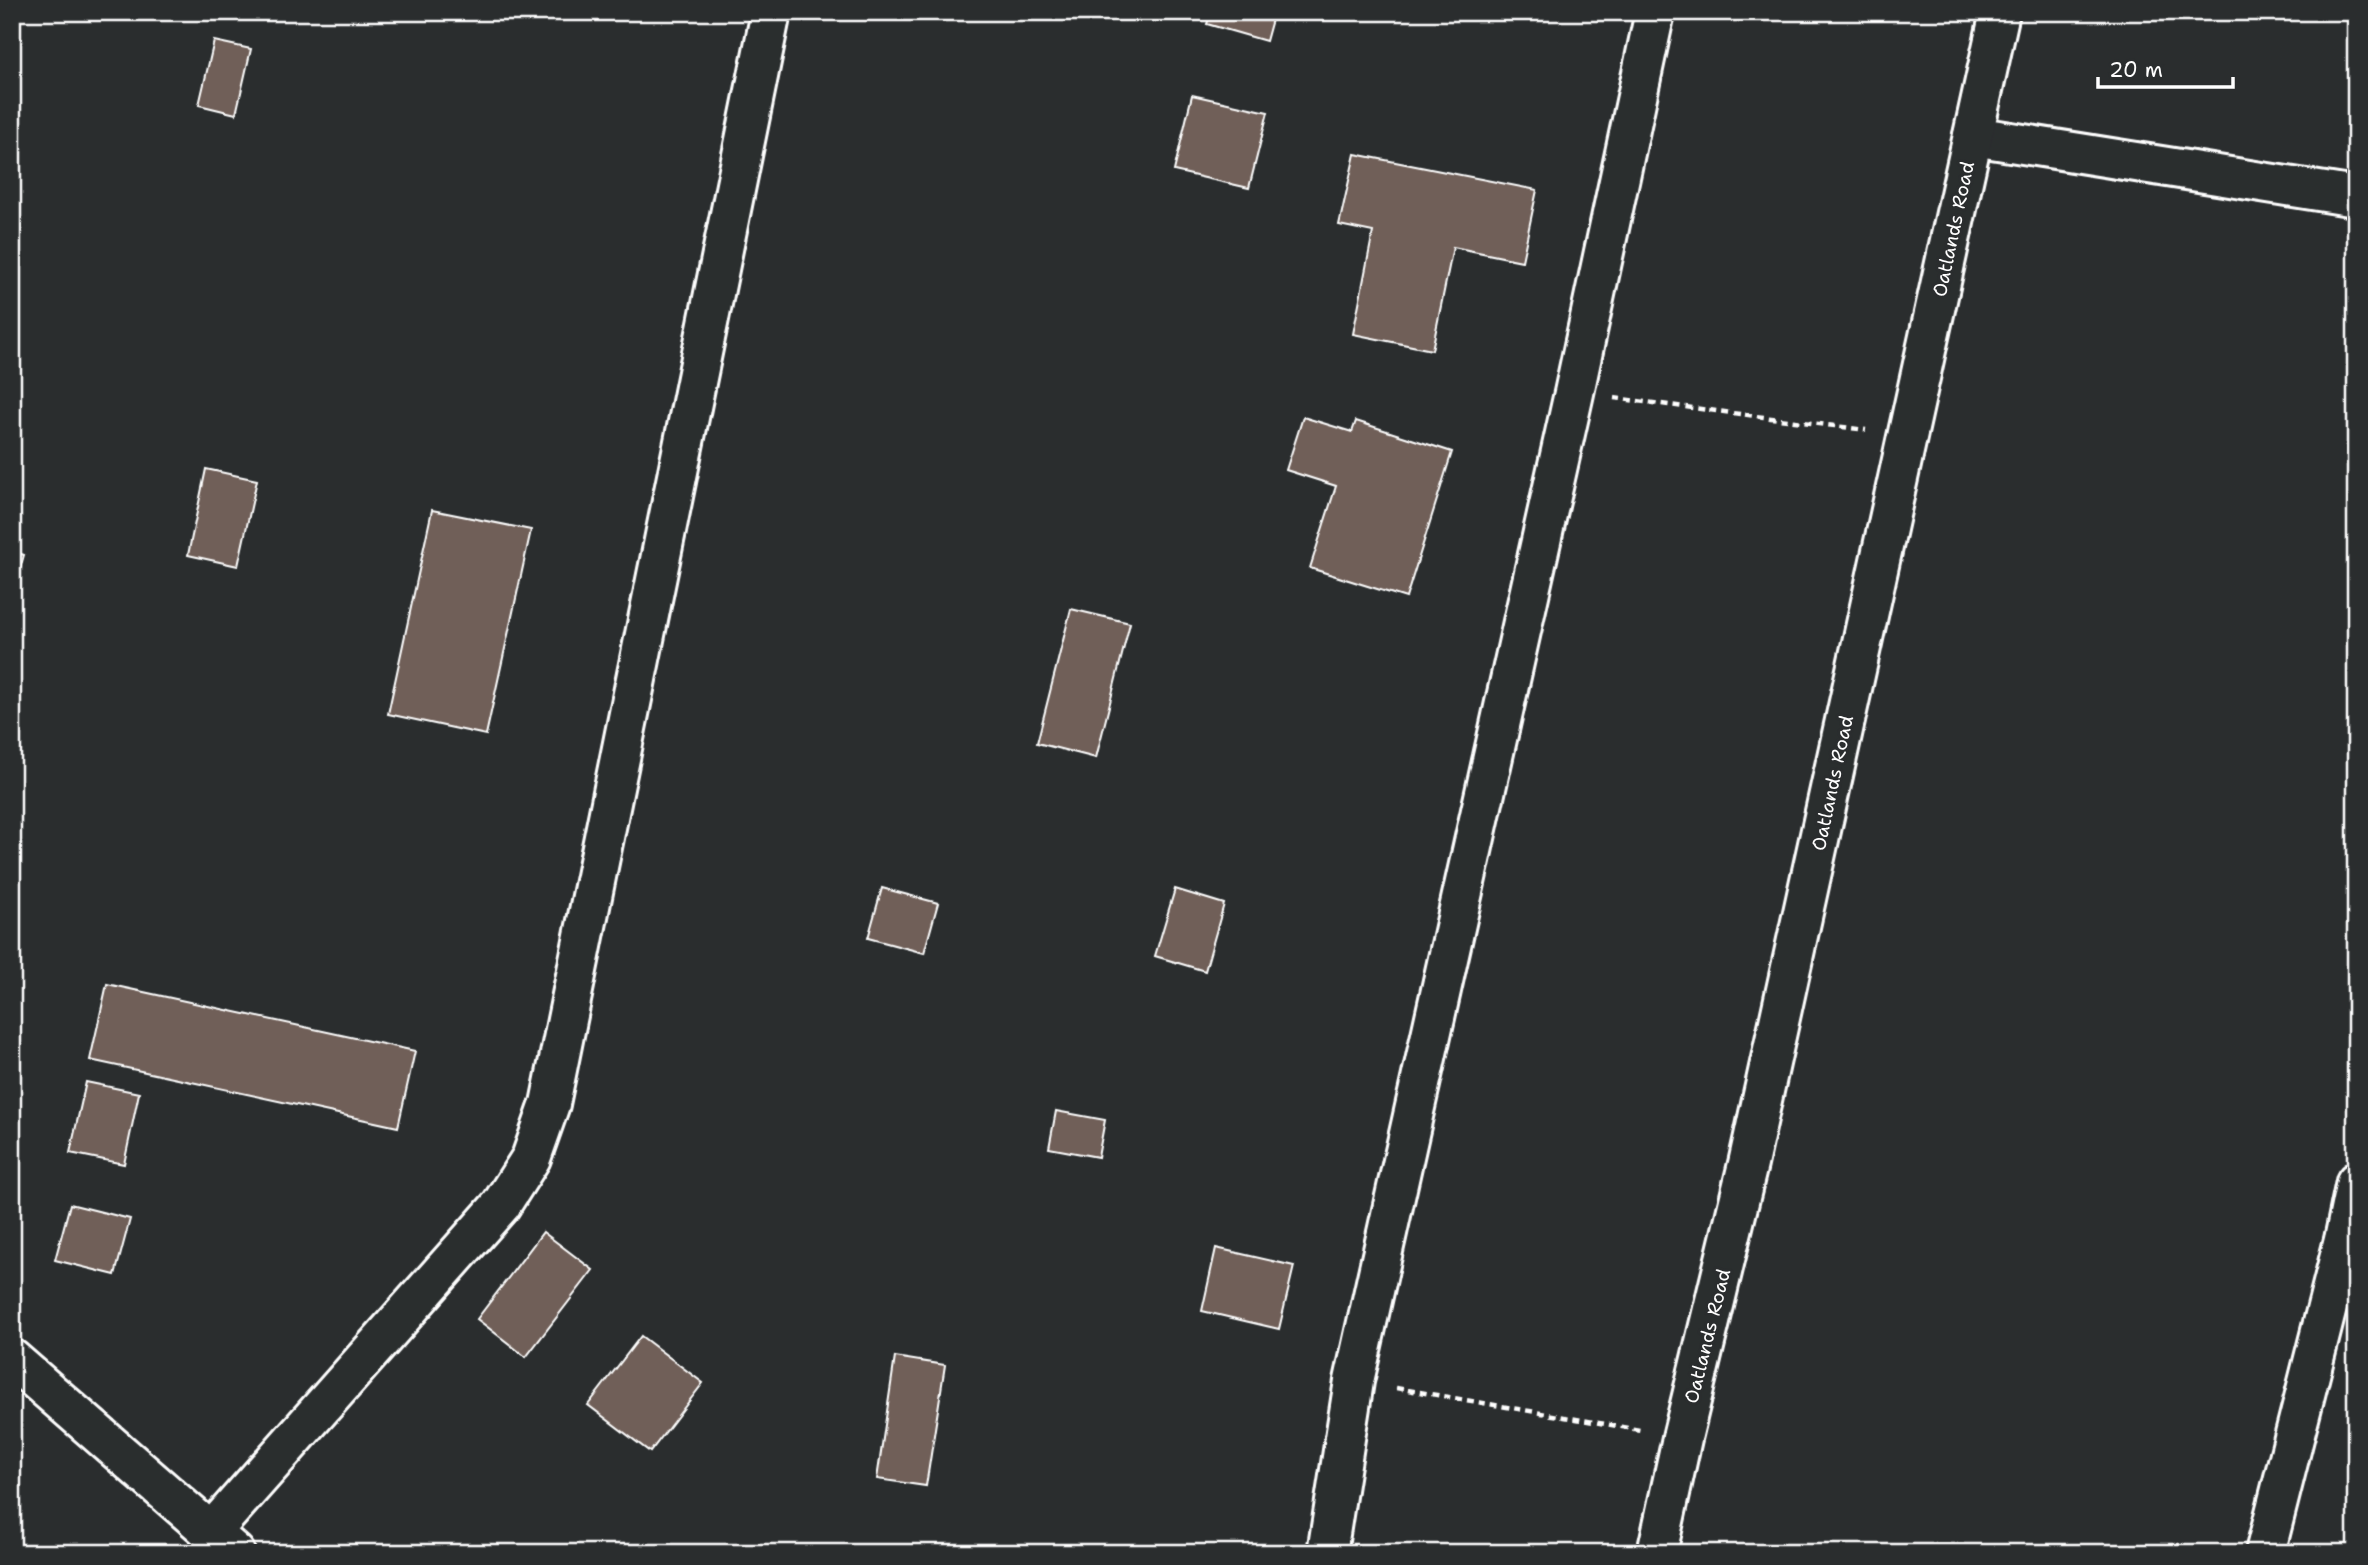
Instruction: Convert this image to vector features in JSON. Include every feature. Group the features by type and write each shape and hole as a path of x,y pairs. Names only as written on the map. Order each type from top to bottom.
{"street":[{"path":"12,1359 223,1543 502,1205 531,1158 550,1104 771,12"},
{"path":"1327,1553 1354,1381 1574,393 1654,12"},
{"name":"Oatlands Road","path":"1657,1553 1748,1164 2000,12"},
{"path":"1973,136 2356,197"},
{"path":"2265,1553 2350,1242 2356,1182"}],"path":[{"path":"1574,393 1908,436"},
{"path":"1354,1381 1682,1438"}],"building":[{"path":"1211,12 1274,12 1266,41 1207,24"},
{"path":"214,41 251,49 236,114 199,105"},
{"path":"1192,95 1268,112 1249,188 1174,171"},
{"path":"1355,154 1537,190 1522,261 1453,247 1432,350 1353,334 1373,232 1339,225"},
{"path":"1303,417 1352,432 1356,421 1452,452 1406,598 1310,568 1336,486 1286,470"},
{"path":"206,469 257,480 238,566 188,555"},
{"path":"432,510 531,530 486,735 388,714"},
{"path":"12,551 24,555 12,596"},
{"path":"1071,609 1130,623 1096,758 1037,743"},
{"path":"882,888 938,903 924,953 868,938"},
{"path":"1175,889 1224,904 1205,971 1155,956"},
{"path":"107,984 415,1051 398,1127 90,1060"},
{"path":"86,1082 139,1093 124,1164 70,1153"},
{"path":"1056,1111 1105,1120 1098,1157 1049,1148"},
{"path":"70,1204 130,1219 115,1275 55,1260"},
{"path":"543,1232 593,1270 526,1357 477,1319"},
{"path":"1216,1248 1294,1266 1279,1329 1202,1311"},
{"path":"641,1336 703,1383 650,1452 588,1405"},
{"path":"895,1357 945,1365 926,1486 877,1479"}]}
